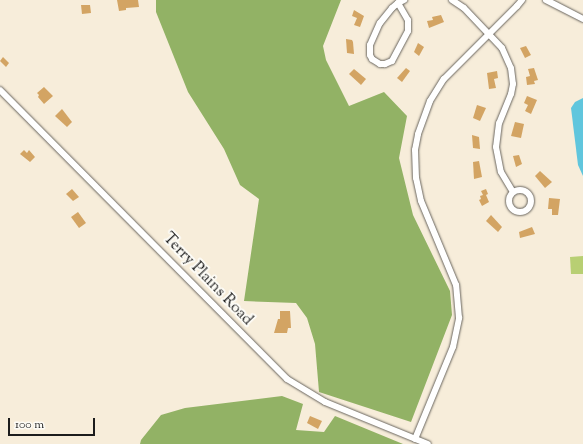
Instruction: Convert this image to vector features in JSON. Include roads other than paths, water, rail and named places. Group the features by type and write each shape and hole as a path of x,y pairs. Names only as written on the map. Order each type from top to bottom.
{"street":[{"path":"398,3 408,20 408,31 392,61 385,64 380,64 372,60 370,55 370,45 380,23 398,3 404,0"},
{"path":"452,0 464,8 489,34 506,55 513,75 511,94 499,123 496,147 502,172 513,192"},
{"path":"415,439 452,347 459,318 456,285 421,201 416,178 415,150 418,134 430,101 444,78 522,0"},
{"path":"546,0 583,19"},
{"name":"Terry Plains Road","path":"0,90 287,379 325,402 428,444"}],"water":[{"path":"583,98 583,176 578,165 571,108 575,102"}]}
